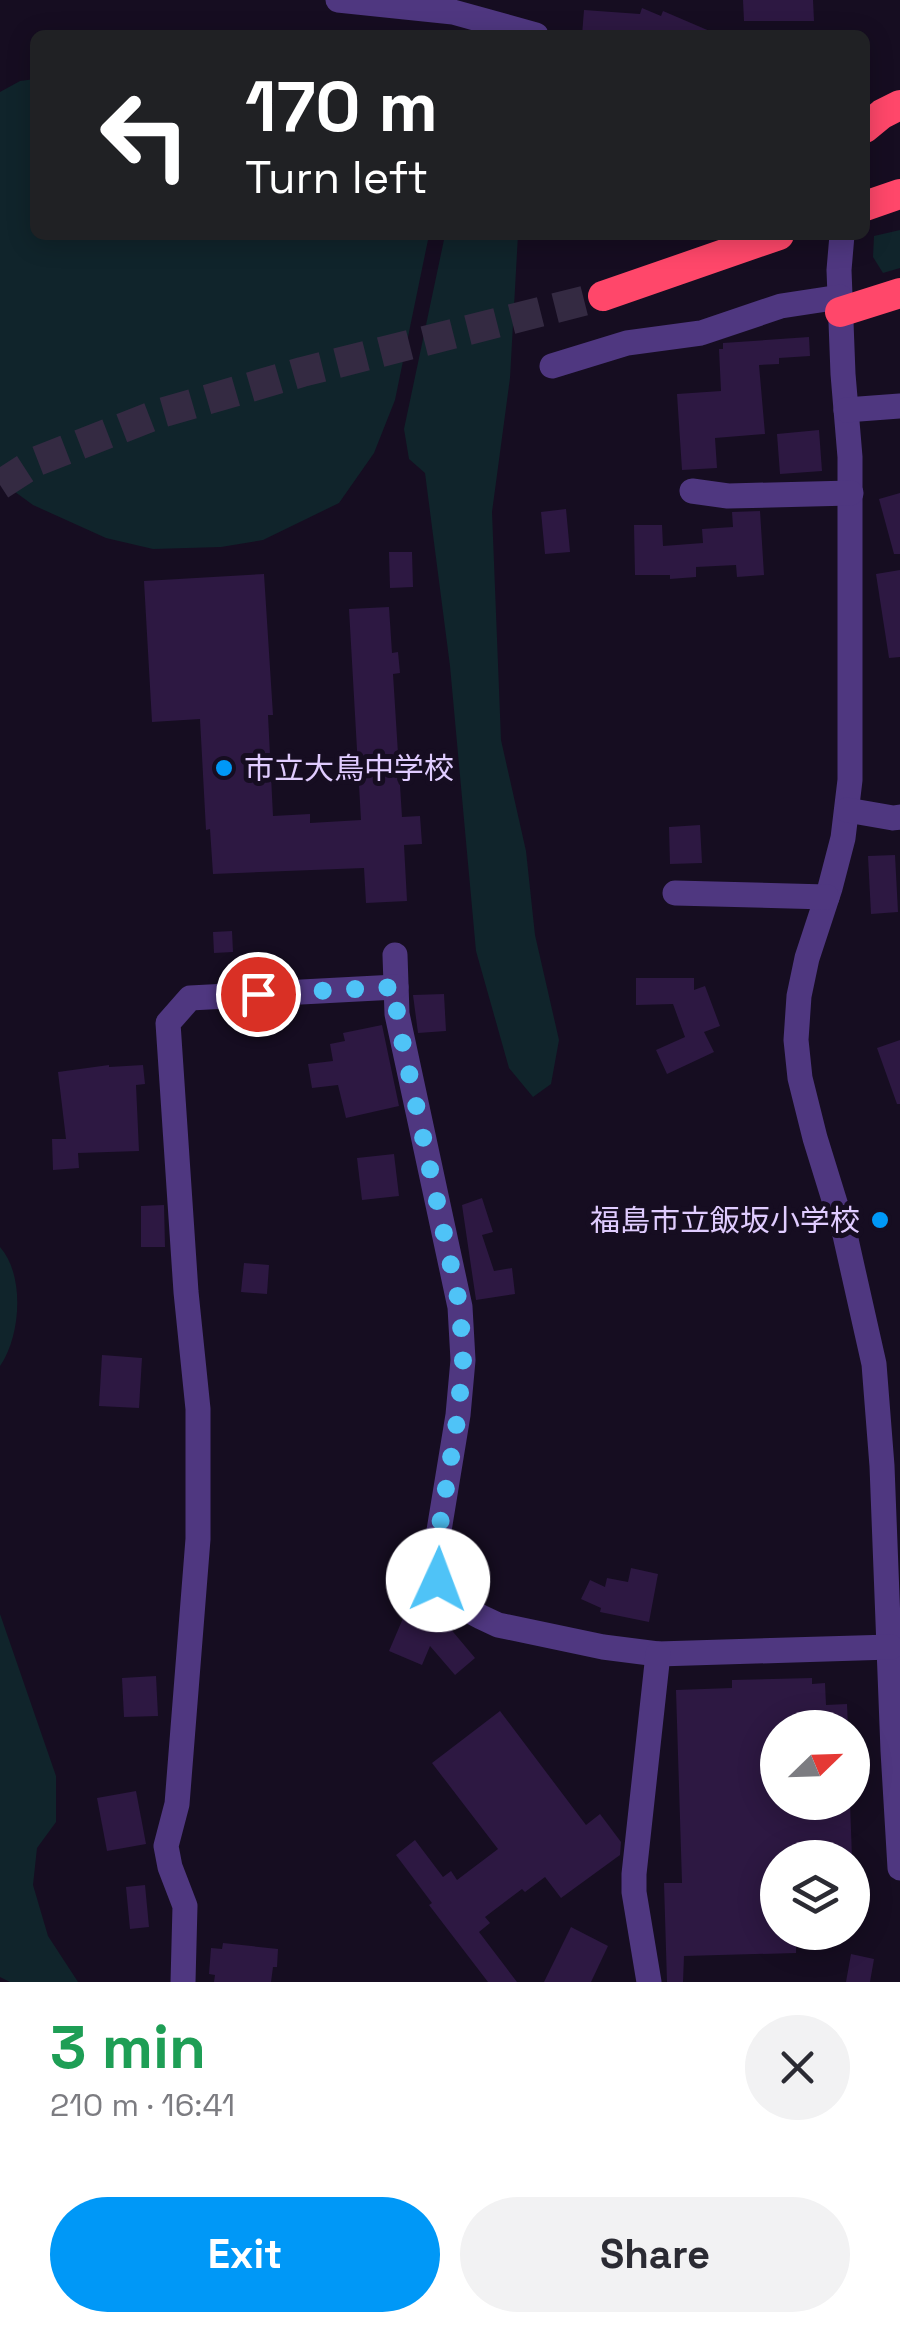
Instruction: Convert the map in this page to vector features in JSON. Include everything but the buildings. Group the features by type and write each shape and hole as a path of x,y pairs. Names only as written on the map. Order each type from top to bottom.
{"highway":[{"path":"870,124 900,105"},
{"path":"870,204 900,194"},
{"path":"603,296 765,240"},
{"path":"840,305 900,293"}],"street":[{"path":"338,0 453,12 518,30"},
{"path":"841,240 838,270 851,493 850,780 844,838 799,996 796,1040 814,1138 845,1235 874,1364 891,1463 890,1647 900,1868"},
{"path":"552,366 626,343 700,333 781,306 840,305"},
{"path":"846,410 900,406"},
{"path":"692,491 728,496 851,493"},
{"path":"846,810 900,818"},
{"path":"676,893 827,897"},
{"path":"395,955 397,1014 460,1307 463,1360 434,1561 438,1580 466,1609 498,1625 602,1646 658,1654 890,1647"},
{"path":"183,1982 184,1906 166,1846 177,1804 198,1539 198,1409 168,1023 190,998 396,987"},
{"path":"649,1982 634,1874 658,1654"}],"shaded area":[{"path":"30,80 30,240 428,240 395,400 374,453 339,503 263,540 221,547 153,549 106,538 33,505 0,481 0,92"},
{"path":"900,230 900,268 883,273 873,257 874,236"},
{"path":"444,240 518,240 510,378 492,512 501,740 526,851 535,935 559,1040 551,1084 533,1097 509,1068 476,951 450,666 425,473 409,459 404,429"},
{"path":"0,1247 14,1273 17,1306 12,1339 0,1366"},
{"path":"0,1614 56,1776 56,1822 37,1848 33,1885 48,1936 78,1982 10,1982 0,1977"}],"tunnel":[{"path":"0,485 37,461 161,413 302,372 603,296"}],"place":[{"name":"市立大鳥中学校","path":"224,768"},
{"name":"福島市立飯坂小学校","path":"880,1220"}],"route":[{"path":"258,994 396,987 403,1045 460,1307 463,1360 434,1561 438,1580"}]}
